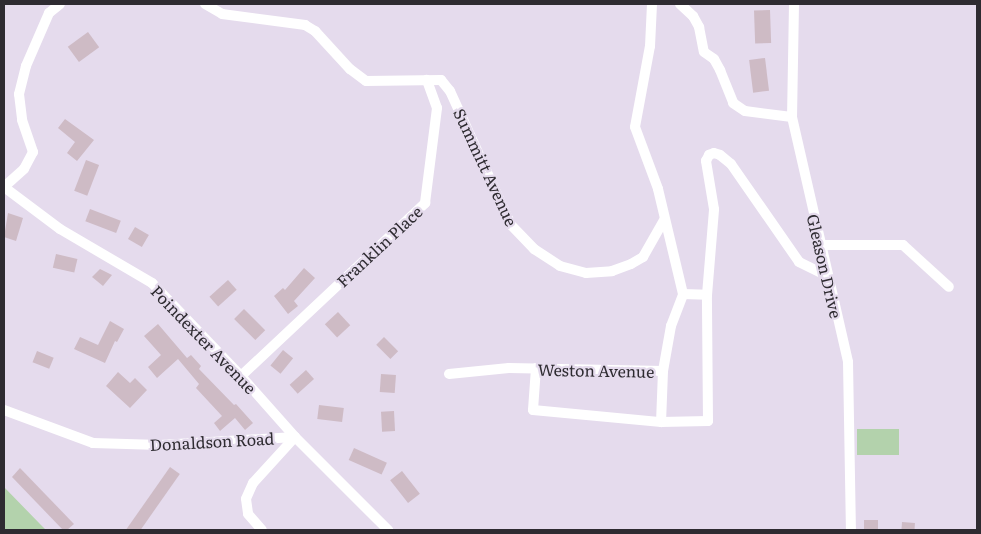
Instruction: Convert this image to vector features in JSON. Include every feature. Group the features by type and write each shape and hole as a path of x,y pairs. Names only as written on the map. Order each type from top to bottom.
{"street":[{"path":"4,187 24,168 33,152 22,120 19,94 26,66 49,13 60,4"},
{"name":"Summitt Avenue","path":"205,4 222,14 305,25 315,31 350,69 366,81 440,80 450,91 511,225 546,258 560,266 586,273 622,268 643,257 664,220"},
{"path":"652,4 650,46 635,122 658,189 664,220 674,249 682,294 707,295"},
{"path":"680,4 693,16 699,27 704,52 714,59 737,108 761,114 792,117"},
{"name":"Gleason Drive","path":"794,4 792,117 826,274 848,362 851,530"},
{"name":"Franklin Place","path":"241,376 424,203 437,108 427,80"},
{"path":"536,368 533,410 661,422 708,421 707,295 714,209 706,161 709,155 714,153 720,155 731,164 799,262 826,274"},
{"name":"Poindexter Avenue","path":"4,187 60,229 152,283 241,376 295,437"},
{"path":"820,245 903,245 949,287"},
{"name":"Weston Avenue","path":"450,374 509,368 662,371 670,326 682,294"},
{"path":"661,422 662,371"},
{"name":"Donaldson Road","path":"4,410 93,443 160,445 295,437 388,530"},
{"path":"262,530 248,514 246,499 253,483 295,437"}],"green space":[{"path":"857,429 899,429 899,455 857,455"},
{"path":"4,487 40,524 46,530 4,530"}],"building":[{"path":"770,10 771,43 755,44 754,11"},
{"path":"88,32 99,47 79,62 68,47"},
{"path":"765,58 769,91 753,93 749,60"},
{"path":"65,119 94,140 77,161 67,153 75,142 58,128"},
{"path":"86,160 99,165 87,196 74,191"},
{"path":"90,209 121,221 116,233 85,221"},
{"path":"8,213 23,218 16,241 4,237"},
{"path":"135,227 149,235 142,247 128,239"},
{"path":"56,254 77,259 74,273 53,268"},
{"path":"304,268 315,278 294,301 298,306 288,314 274,296 283,288 285,290"},
{"path":"100,269 112,275 103,286 92,277"},
{"path":"228,280 237,290 218,306 209,297"},
{"path":"244,309 265,330 255,340 234,319"},
{"path":"338,312 350,325 337,337 325,324"},
{"path":"110,321 124,329 117,342 115,341 105,363 74,349 80,337 98,345"},
{"path":"158,324 187,358 191,355 201,366 199,369 253,423 245,430 235,418 220,431 214,423 222,416 196,388 199,384 178,359 157,378 148,367 161,355 144,336"},
{"path":"384,337 398,351 390,359 376,345"},
{"path":"283,350 293,358 281,374 270,366"},
{"path":"37,351 54,358 49,369 33,362"},
{"path":"306,370 314,379 298,394 290,385"},
{"path":"118,372 130,383 135,378 147,390 130,408 106,386"},
{"path":"381,374 396,375 395,393 380,392"},
{"path":"319,405 344,408 342,422 317,419"},
{"path":"394,411 395,431 382,432 381,412"},
{"path":"354,448 387,463 382,475 349,460"},
{"path":"170,467 180,474 141,530 126,530"},
{"path":"20,468 74,524 67,530 63,530 12,477"},
{"path":"402,471 420,494 408,503 390,480"},
{"path":"864,520 878,520 878,530 864,530"},
{"path":"902,522 915,523 914,530 901,530"}]}
